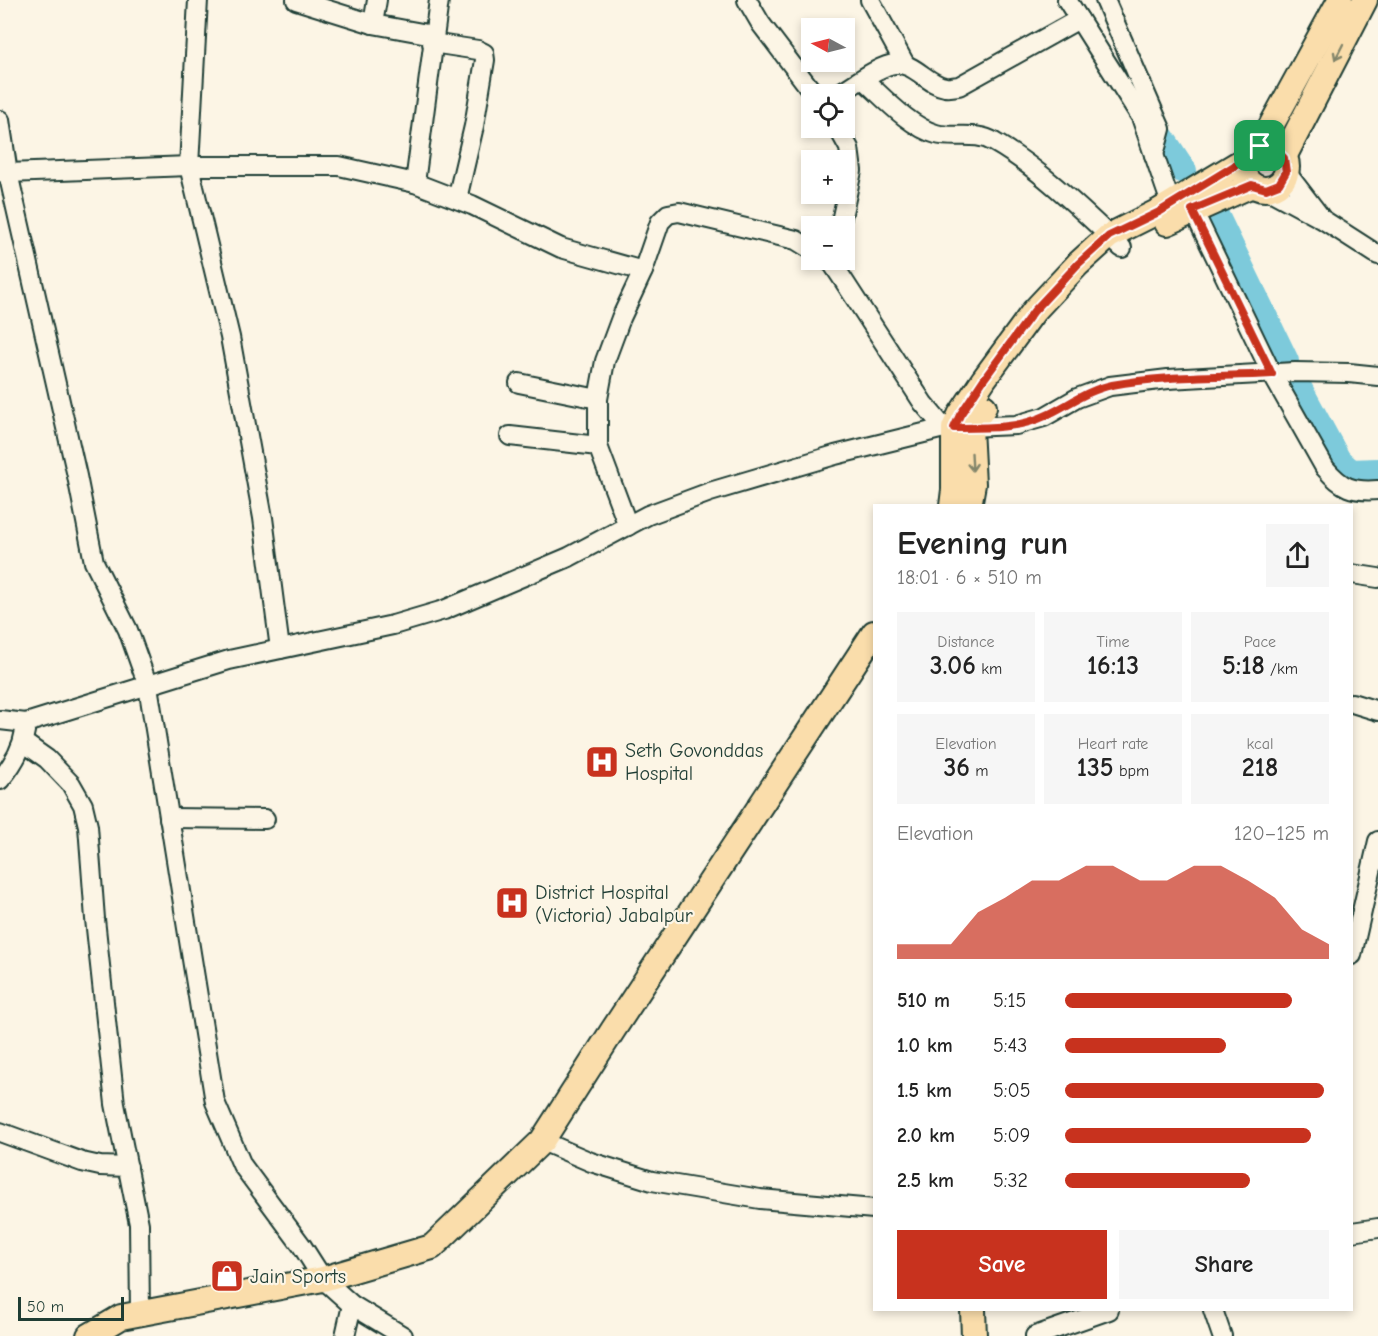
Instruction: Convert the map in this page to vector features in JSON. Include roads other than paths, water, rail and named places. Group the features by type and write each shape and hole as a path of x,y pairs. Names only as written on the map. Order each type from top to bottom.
{"main road":[{"path":"1259,187 1244,174 1252,153 1340,0"},
{"path":"1182,207 1279,184 1285,165 1365,0"},
{"path":"952,504 956,428 1002,380 1055,310 1116,242 1182,207 1252,153 1274,148 1285,165"},
{"path":"956,428 973,484 969,504"},
{"path":"89,1336 121,1317 323,1279 432,1247 542,1141 613,1029 873,635"},
{"path":"973,1311 974,1336"}],"street":[{"path":"198,0 189,166 230,337 263,518 280,649"},
{"path":"296,0 373,24 484,53 485,60 474,126 457,199"},
{"path":"373,24 377,0"},
{"path":"415,183 432,39 439,0"},
{"path":"747,0 761,24 806,84"},
{"path":"870,0 905,64 929,80 945,87 959,86 1079,19"},
{"path":"1067,0 1141,117 1154,155 1325,468 1336,482 1349,489 1378,490"},
{"path":"1105,0 1161,129 1154,155"},
{"path":"855,84 893,63 905,64"},
{"path":"863,79 918,127 937,135 973,135 992,141 1022,160 1116,242"},
{"path":"0,120 4,173 77,476 94,562 128,630 148,686 215,1102 242,1165 302,1246 323,1279 352,1305 403,1336"},
{"path":"842,216 852,171 849,148 844,138"},
{"path":"1285,165 1322,219"},
{"path":"4,173 189,166 339,166 415,183 457,199 561,248 643,271"},
{"path":"1259,187 1322,219 1378,255"},
{"path":"628,526 598,446 598,399 604,362 643,271 660,222 668,214 679,212 801,243"},
{"path":"836,270 923,403 956,428"},
{"path":"0,720 26,723 229,660 393,625 444,610 569,557 648,515 710,492 835,455 956,428 1016,425 1044,417 1077,398 1110,386 1168,379 1272,374 1349,373 1378,376"},
{"path":"519,383 598,399"},
{"path":"510,436 598,446"},
{"path":"1353,574 1378,578"},
{"path":"1353,703 1378,711"},
{"path":"0,780 11,766 23,742 26,723"},
{"path":"23,742 47,759 71,784 82,806 88,826 95,919 115,1104 139,1224 140,1313"},
{"path":"169,818 265,819"},
{"path":"1353,951 1377,850"},
{"path":"0,1132 82,1162 100,1166 128,1167"},
{"path":"542,1141 591,1162 651,1181 760,1200 873,1209"},
{"path":"1353,1232 1378,1228"},
{"path":"345,1336 352,1305"},
{"path":"1035,1336 1106,1311"},
{"path":"1213,1311 1222,1336"}],"waterway":[{"path":"1159,133 1184,171"},
{"path":"1216,215 1286,361"},
{"path":"1297,384 1338,460 1351,472 1378,471"}],"place":[{"name":"Seth Govonddas Hospital","path":"602,762"},
{"name":"District Hospital (Victoria) Jabalpur","path":"512,903"},
{"name":"Jain Sports","path":"227,1276"}]}
